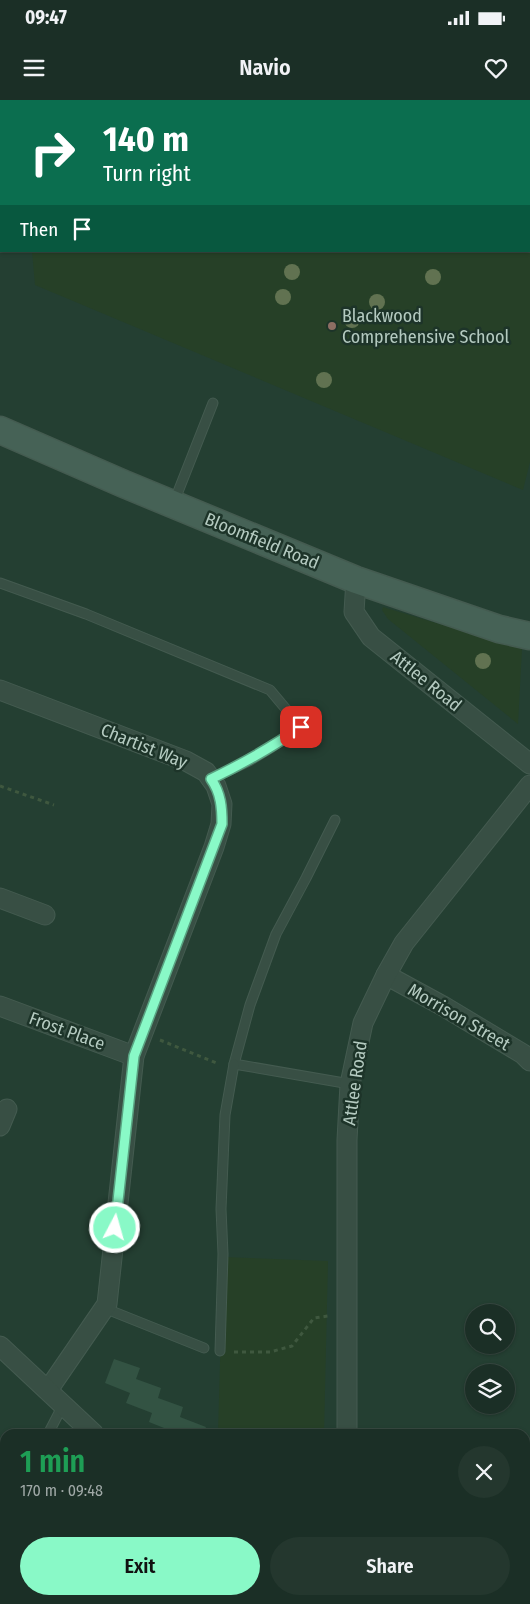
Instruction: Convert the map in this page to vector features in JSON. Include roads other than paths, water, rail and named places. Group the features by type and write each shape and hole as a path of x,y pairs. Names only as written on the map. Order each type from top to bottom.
{"street":[{"name":"Bloomfield Road","path":"0,430 173,505 356,580 500,629 530,636"},
{"name":"Attlee Road","path":"356,580 354,612 371,637 530,764"},
{"name":"Chartist Way","path":"0,690 186,761 206,772 216,786 222,804 222,824 134,1056 106,1304 48,1390"},
{"name":"Attlee Road","path":"347,1429 347,1140 350,1084 363,1023 404,943 530,785"},
{"path":"0,898 45,915"},
{"name":"Morrison Street","path":"386,975 443,1006 523,1054 530,1061"},
{"name":"Frost Place","path":"0,1006 134,1056"},
{"path":"0,1346 89,1429"}],"lane":[{"path":"173,505 213,403"},
{"path":"0,583 86,614 270,690 301,727 249,761 211,779"},
{"path":"220,1351 223,1254 221,1209 225,1115 234,1064 250,1005 276,934 335,820"},
{"path":"234,1064 350,1084"},
{"path":"104,1308 204,1348"},
{"path":"51,1429 64,1405"}],"place":[{"name":"Blackwood Comprehensive School","path":"332,326"}]}
